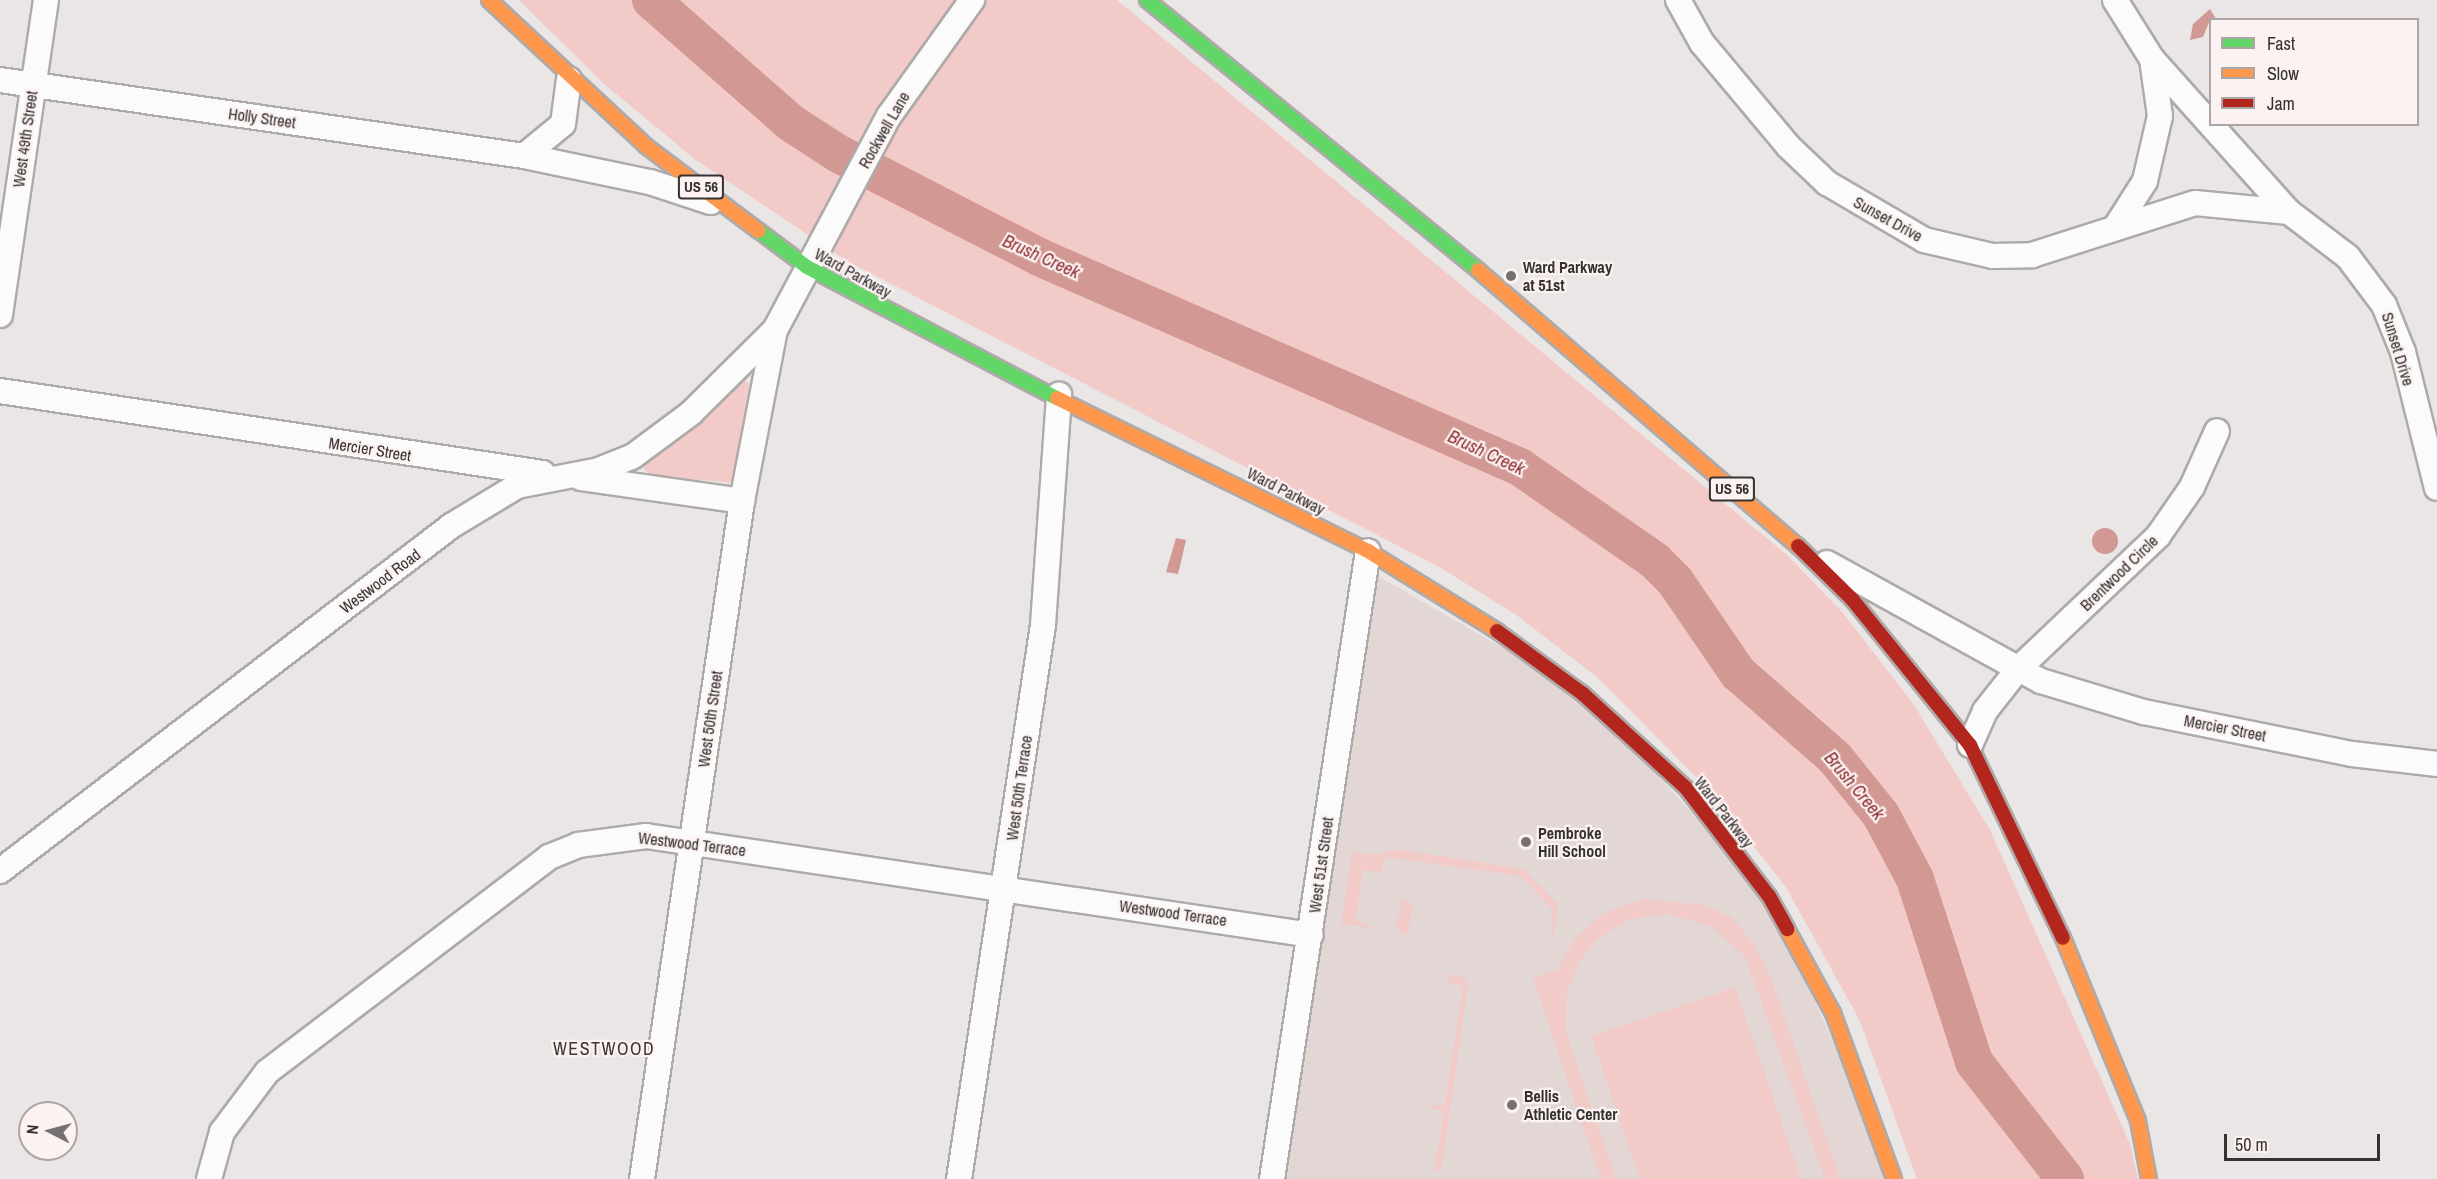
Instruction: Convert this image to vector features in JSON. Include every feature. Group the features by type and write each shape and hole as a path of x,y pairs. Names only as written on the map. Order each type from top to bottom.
{"highway":[{"name":"Ward Parkway","path":"489,0 569,79 807,267 938,339 1059,395 1368,551 1464,607 1583,694 1686,788 1768,896 1833,1013 1894,1179"},
{"name":"US 56","path":"1147,0 1482,273 1803,550 1852,599 1970,745 2078,969 2138,1121 2149,1179"}],"street":[{"name":"West 49th Street","path":"0,315 46,0"},
{"name":"Rockwell Lane","path":"807,267 889,116 972,0"},
{"name":"Sunset Drive","path":"1678,0 1702,43 1752,108 1827,183 1887,223 1955,250 1993,256 2032,255 2195,203 2289,212"},
{"path":"2115,0 2152,59 2160,116 2157,146 2145,181 2115,228"},
{"name":"Sunset Drive","path":"2152,59 2209,123"},
{"path":"524,156 563,124 569,79"},
{"name":"Holly Street","path":"0,80 524,156 722,202"},
{"name":"Sunset Drive","path":"2212,126 2289,212 2348,257 2384,305 2403,352 2437,488"},
{"name":"West 50th Street","path":"642,1179 742,501 775,330 807,267"},
{"name":"Westwood Road","path":"0,871 451,526 517,486 632,458 691,413 775,330"},
{"name":"Mercier Street","path":"0,391 742,501"},
{"name":"West 50th Terrace","path":"959,1179 1004,889 1052,550 1059,395"},
{"name":"Brentwood Circle","path":"2018,669 2158,536 2192,487 2217,431"},
{"name":"Mercier Street","path":"1803,550 2018,669 2144,712 2352,753 2437,764"},
{"name":"West 51st Street","path":"1272,1179 1368,551"},
{"path":"1970,745 1985,711 2018,669"},
{"name":"Westwood Terrace","path":"209,1179 222,1132 267,1072 549,857 615,837 692,843 1311,935"}],"shaded area":[{"path":"519,0 1117,0 1787,555 1843,613 1914,705 1990,830 2130,1144 2138,1179 1917,1179 1860,1021 1787,889 1717,798 1597,677 1515,614 1441,568 847,261 696,160 603,83"},
{"path":"2210,9 2215,18 2209,18 2203,37 2190,40 2193,24"},
{"path":"743,378 751,386 737,483 653,476 644,470 644,461"},
{"path":"2105,528 2114,532 2118,541 2114,550 2105,554 2096,550 2092,541 2096,532"},
{"path":"1176,538 1186,540 1178,574 1166,572"},
{"name":"Pembroke Hill School","path":"1373,573 1583,694 1768,896 1894,1179 1269,1179"},
{"path":"1395,849 1523,869 1558,904 1550,959 1553,910 1520,876 1386,857 1381,872 1363,870 1356,920 1373,928 1341,924 1352,852 1376,855"},
{"path":"1403,899 1413,904 1407,935 1396,928"},
{"path":"1643,899 1704,905 1730,916 1752,941 1771,978 1840,1179 1825,1179 1745,957 1711,926 1666,914 1628,920 1600,937 1579,962 1567,991 1566,1032 1616,1179 1601,1179 1533,978 1558,969 1574,940 1602,914"},
{"path":"1450,974 1464,977 1468,986 1441,1171 1434,1170 1444,1112 1426,1105 1445,1105 1463,986 1446,982"},
{"path":"1735,987 1801,1179 1640,1179 1591,1036"}],"waterway":[{"name":"Brush Creek","path":"651,0 791,123 839,154 1039,257 1520,467 1655,561 1675,581 1738,673 1835,758 1881,815 1915,879 1974,1062 2065,1179"}],"traffic: fast":[{"path":"1147,0 1478,270"},
{"path":"759,231 807,267 1057,398"}],"traffic: slow":[{"path":"489,0 646,146 759,231"},
{"path":"1478,270 1798,546"},
{"path":"1057,398 1368,551 1497,631"},
{"path":"1787,929 1833,1013 1894,1179"},
{"path":"2063,938 2138,1121 2149,1179"}],"traffic: jam":[{"path":"1798,546 1852,599 1970,745 2063,938"},
{"path":"1497,631 1583,694 1686,788 1769,896 1787,929"}],"place":[{"name":"Ward Parkway at 51st","path":"1511,276"},
{"name":"Pembroke Hill School","path":"1526,842"},
{"name":"Bellis Athletic Center","path":"1512,1105"}],"district":[{"name":"WESTWOOD","path":"604,1049"}]}
